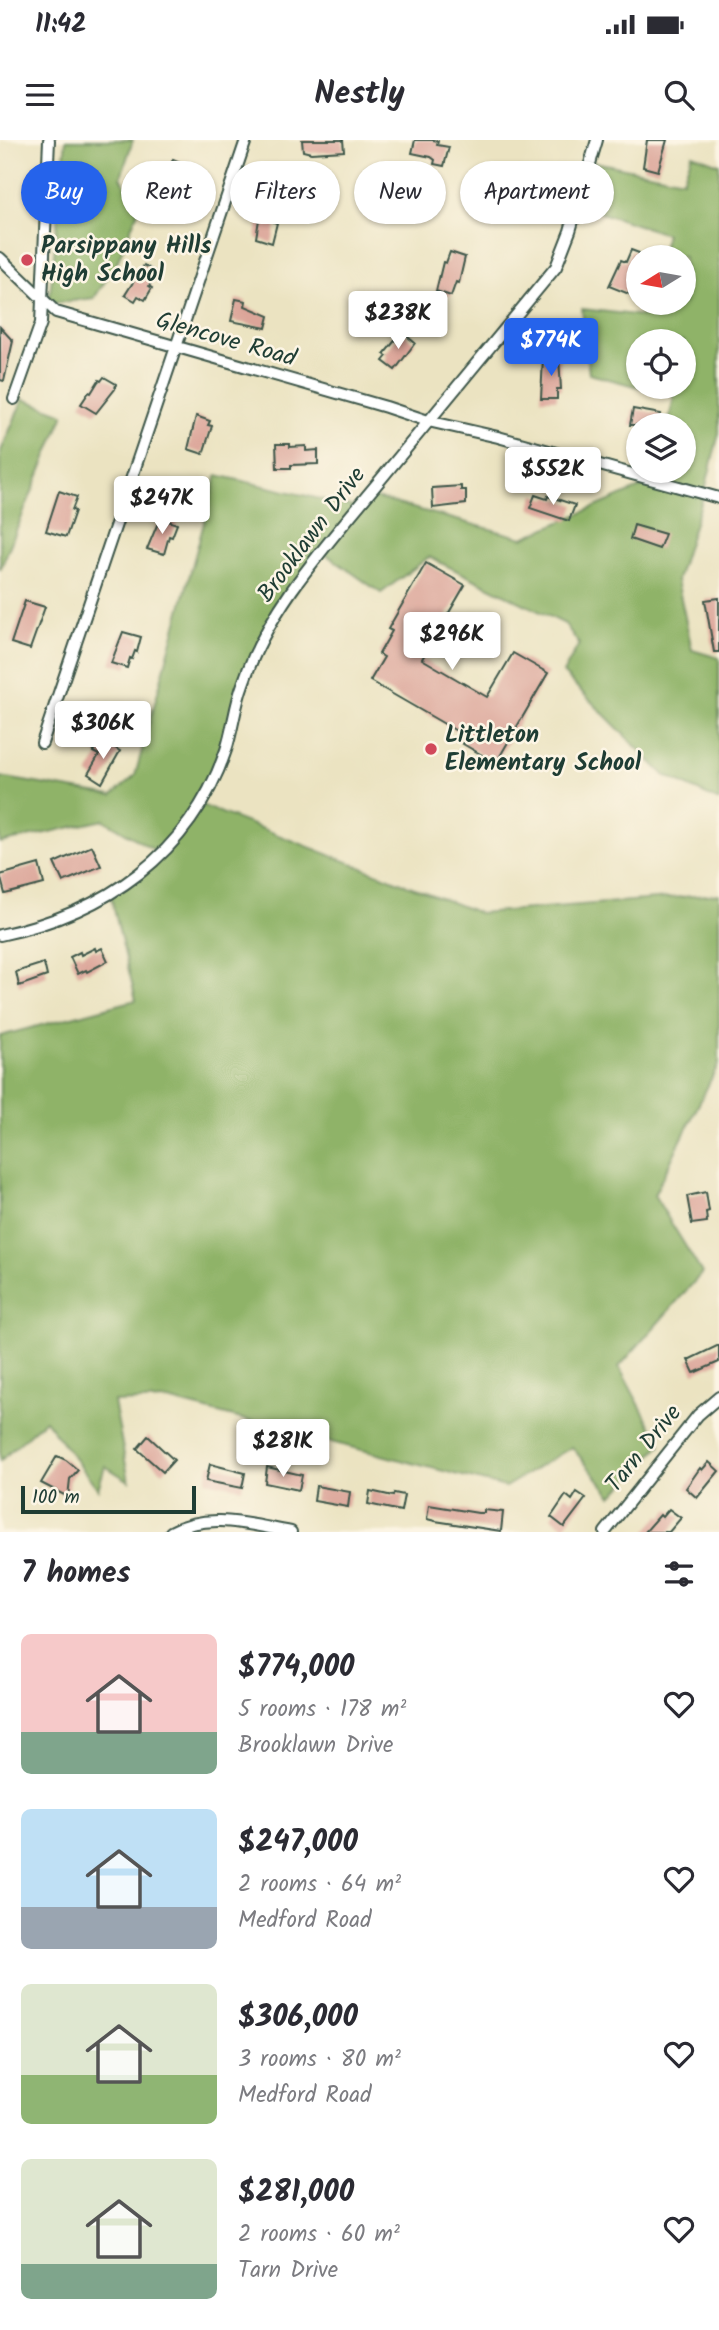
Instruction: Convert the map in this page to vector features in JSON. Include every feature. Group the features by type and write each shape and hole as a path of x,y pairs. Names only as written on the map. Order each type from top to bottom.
{"street":[{"path":"14,399 41,323 49,140"},
{"path":"42,743 246,140"},
{"name":"Brooklawn Drive","path":"0,935 72,915 117,891 159,857 180,833 200,805 215,776 226,750 246,676 265,635 291,591 556,267 570,232 596,140"},
{"name":"Glencove Road","path":"0,258 57,313 428,421 498,437 719,498"},
{"name":"Tarn Drive","path":"605,1532 698,1415 719,1397"},
{"path":"171,1532 186,1525 220,1520 291,1532"}],"green space":[{"path":"66,140 133,140 126,161 121,161 121,224 133,224 116,265 94,298 49,304 57,224 107,224 107,161 64,161"},
{"path":"692,154 719,164 719,433 704,494 677,580 692,650 719,658 719,801 664,775 563,673 579,644 565,624 429,557 381,593 324,553 264,634 201,805 479,913 719,894 719,1063 654,1195 702,1273 619,1367 661,1445 612,1496 572,1447 505,1487 168,1400 114,1402 129,1481 105,1466 98,1489 45,1420 0,1461 0,1036 136,1000 110,893 159,853 104,820 0,843 0,777 112,796 135,776 217,475 359,508 368,496 523,538 651,483 696,483 696,413 670,413 673,399 696,399 696,329 626,329 626,384 589,374 582,309 643,316 696,315 696,245 663,245 666,234 614,217 614,166 683,180"},
{"path":"23,399 64,414 0,570 0,453"}],"building":[{"path":"302,140 343,140 344,151 303,151"},
{"path":"415,140 438,141 437,145 449,147 445,161 435,161 431,157 412,153"},
{"path":"647,140 667,140 658,171 643,167"},
{"path":"258,224 277,224 272,243 256,238"},
{"path":"450,252 465,257 459,283 456,282 451,296 436,291 443,262 446,263"},
{"path":"621,260 626,262 626,293 609,286"},
{"path":"144,265 157,273 145,300 138,296 135,301 125,295"},
{"path":"236,299 246,301 245,306 269,316 266,328 231,321"},
{"path":"0,327 13,341 4,381 0,380"},
{"path":"402,332 415,343 395,370 383,361 387,356 384,354"},
{"path":"543,358 559,358 561,389 557,389 557,399 541,399"},
{"path":"104,377 116,384 115,389 96,413 81,404"},
{"path":"633,409 655,413 632,413"},
{"path":"196,416 210,421 208,425 212,426 203,454 188,449"},
{"path":"276,444 306,446 306,451 318,450 318,464 277,468"},
{"path":"461,486 461,490 466,490 466,504 433,508 432,488"},
{"path":"59,491 77,497 66,537 46,531"},
{"path":"535,495 547,499 548,496 575,505 569,521 530,508"},
{"path":"160,518 177,524 172,537 169,536 164,554 147,549"},
{"path":"634,525 665,534 659,549 630,539"},
{"name":"Littleton Elementary School","path":"426,563 465,585 422,659 487,697 513,653 548,673 496,763 463,744 467,737 370,681 384,657 379,654 392,631 388,629"},
{"path":"719,598 719,652 714,652 705,600"},
{"path":"25,601 45,607 30,649 11,643"},
{"path":"123,632 141,637 137,652 130,658 127,668 111,663"},
{"path":"100,739 120,751 102,783 88,774 99,755 93,752"},
{"path":"92,846 101,866 63,882 54,863"},
{"path":"39,864 44,884 5,894 0,875"},
{"path":"95,948 96,951 102,948 108,961 78,974 70,957"},
{"path":"44,963 47,976 19,986 16,972"},
{"path":"706,1192 709,1211 706,1212 707,1222 692,1224 687,1196"},
{"path":"719,1345 719,1362 694,1373 688,1360"},
{"path":"148,1436 174,1460 163,1472 137,1449"},
{"path":"57,1456 78,1470 70,1479 68,1497 41,1483"},
{"path":"709,1462 719,1471 697,1498 686,1488 700,1468 702,1470"},
{"path":"210,1464 245,1473 242,1488 206,1481"},
{"path":"267,1467 302,1475 299,1490 265,1483"},
{"path":"316,1486 350,1492 348,1507 314,1501"},
{"path":"370,1491 393,1496 394,1493 404,1495 401,1511 368,1504"},
{"path":"577,1492 586,1498 564,1527 551,1517 566,1495 572,1500"},
{"path":"429,1505 478,1513 484,1513 484,1510 503,1512 501,1531 427,1519"},
{"path":"669,1509 681,1518 669,1532 645,1532 660,1515 662,1517"}],"place":[{"name":"Parsippany Hills High School","path":"27,260"},
{"name":"Littleton Elementary School","path":"431,749"}]}
